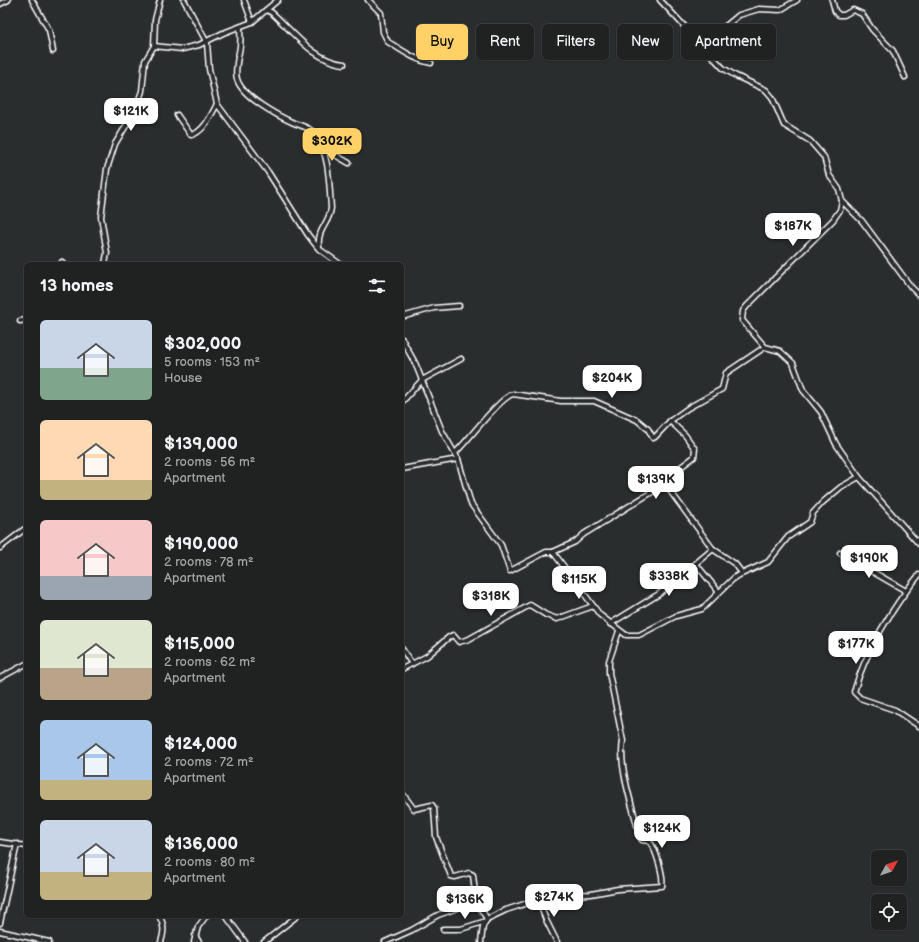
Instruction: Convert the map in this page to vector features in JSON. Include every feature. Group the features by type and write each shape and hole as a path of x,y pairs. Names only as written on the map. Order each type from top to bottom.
{"street":[{"path":"0,4 8,0"},
{"path":"32,0 49,30 53,51"},
{"path":"105,262 107,253 101,217 107,169 115,144 137,107 142,91 146,61 154,46 155,20 160,0"},
{"path":"184,0 207,43 209,69 217,104 255,154 306,232 319,248 337,262"},
{"path":"244,0 252,22"},
{"path":"154,46 182,49 207,43 223,33 252,22 278,0"},
{"path":"368,0 381,13 383,32 388,42 400,47 412,57 422,62 431,63"},
{"path":"660,0 683,24"},
{"path":"728,24 739,15 759,8 780,10 797,0"},
{"path":"832,0 835,11 839,15 844,15 853,10 862,14 872,29 893,51 905,77"},
{"path":"266,10 271,12 296,37 319,54 336,63 344,64"},
{"path":"240,27 241,40 237,61 237,74 240,83 265,109 293,123 309,128 314,132 323,148 328,168 332,208 318,237 319,248"},
{"path":"716,60 730,72 766,90 772,97 784,125 816,146 824,156 830,175 839,189 842,201 837,215 743,311 742,320 765,347 780,351 793,363 803,390 821,412 836,444 859,477 919,544"},
{"path":"177,115 188,133 190,135 194,134 204,126 217,104"},
{"path":"323,148 349,163"},
{"path":"842,201 862,221 911,287 919,295"},
{"path":"404,316 434,308 459,306"},
{"path":"20,321 24,320"},
{"path":"404,344 416,365 442,431 458,458 471,504 501,545 510,571 546,552 553,552 575,542 584,534 631,507 665,484 673,473 695,454 695,449 670,421"},
{"path":"455,453 499,404 508,395 513,394 561,401 594,401 637,420 648,429 653,438 670,421 688,408 722,389 726,374 765,347"},
{"path":"404,400 422,380 461,359"},
{"path":"404,469 458,458"},
{"path":"553,552 593,606 610,624 619,631 631,637 676,616 702,609 718,591 735,577 768,562 788,537 810,522 813,513 823,502 840,487 859,477"},
{"path":"665,484 713,549 735,564 742,573"},
{"path":"0,548 24,530"},
{"path":"610,624 659,594 713,549"},
{"path":"840,553 906,591"},
{"path":"696,564 718,591"},
{"path":"919,575 906,591 880,633 854,692 860,698 895,710 919,726"},
{"path":"404,669 427,656 449,637 453,635 459,642 469,639 530,605 546,615 557,619 593,606"},
{"path":"443,929 461,929 486,920 506,910 538,899 559,894 591,894 618,889 662,886 663,878 653,847 649,841 642,840 640,837 628,794 622,750 624,741 609,673 610,661 619,631"},
{"path":"404,652 412,664"},
{"path":"0,678 24,665"},
{"path":"404,796 414,809 432,805 434,808 436,837 450,874 451,876 455,877 469,873 473,875 476,901 486,920"},
{"path":"0,842 24,846"},
{"path":"0,923 17,844"},
{"path":"538,899 557,942"},
{"path":"385,942 412,930 438,915 476,901"},
{"path":"160,918 164,929 161,942"},
{"path":"194,942 198,927 205,918"},
{"path":"227,918 245,942"},
{"path":"264,942 294,918"},
{"path":"481,942 483,926 486,920"},
{"path":"0,931 49,942"},
{"path":"195,936 199,942"}]}
